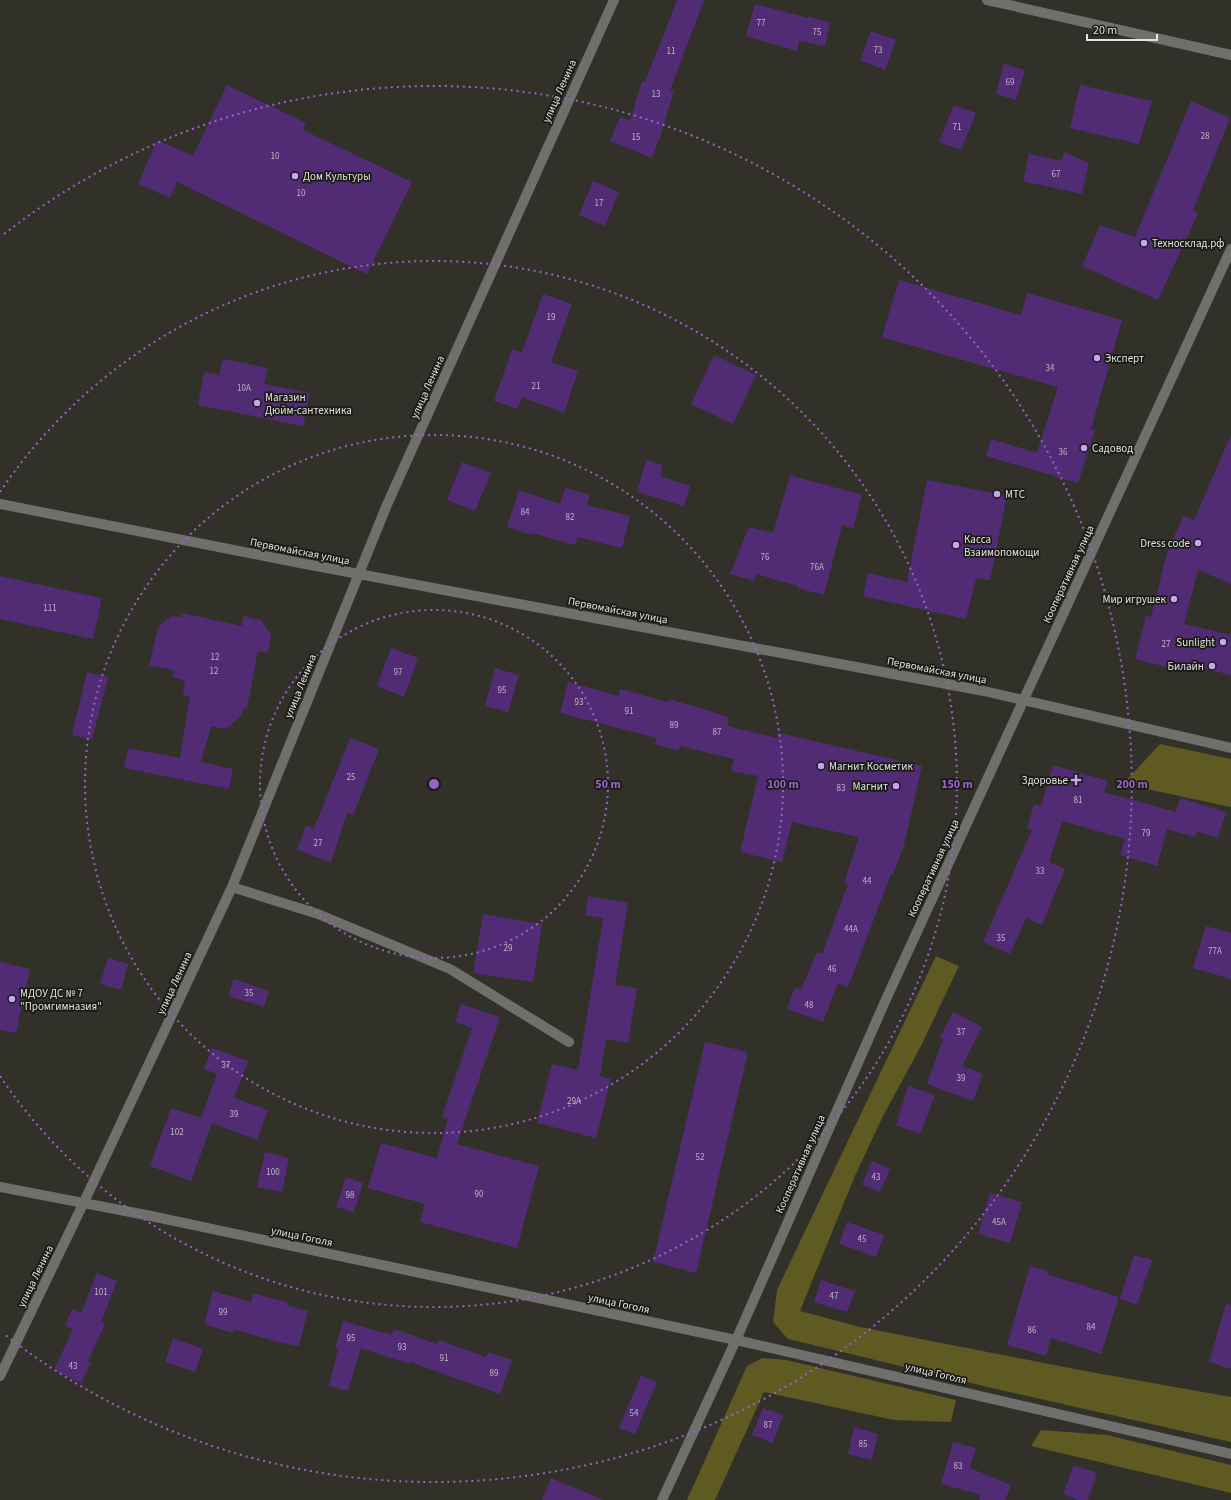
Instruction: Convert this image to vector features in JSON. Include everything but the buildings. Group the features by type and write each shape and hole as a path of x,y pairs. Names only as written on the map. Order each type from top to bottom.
{"street":[{"name":"улица Ленина","path":"0,1376 84,1202 232,887 386,507 614,0"},
{"path":"987,0 1231,55"},
{"name":"Кооперативная улица","path":"662,1500 736,1340 887,997 1231,249"},
{"name":"Первомайская улица","path":"0,504 358,574 984,691 1231,748"},
{"path":"232,887 318,914 450,969 569,1042"},
{"name":"улица Гоголя","path":"0,1187 50,1198 84,1202 736,1340 1231,1454"}],"shaded area":[{"path":"1160,744 1231,759 1231,807 1123,784"},
{"path":"936,956 959,966 921,1046 883,1116 854,1178 800,1311 860,1327 1085,1371 1231,1397 1231,1442 996,1389 788,1339 773,1322 777,1290"},
{"path":"762,1358 786,1360 956,1400 951,1422 894,1420 764,1392 715,1500 687,1500 747,1366"},
{"path":"1041,1430 1107,1435 1231,1465 1231,1493 1031,1446"}],"place":[{"name":"Дом Культуры","path":"295,176"},
{"name":"Техносклад.рф","path":"1144,243"},
{"name":"Эксперт","path":"1097,358"},
{"name":"Магазин Дюйм-сантехника","path":"257,403"},
{"name":"Садовод","path":"1084,448"},
{"name":"МТС","path":"997,494"},
{"name":"Dress code","path":"1198,543"},
{"name":"Касса Взаимопомощи","path":"956,545"},
{"name":"Мир игрушек","path":"1174,599"},
{"name":"Sunlight","path":"1223,642"},
{"name":"Билайн","path":"1212,666"},
{"name":"Магнит Косметик","path":"821,766"},
{"name":"Здоровье","path":"1076,780"},
{"name":"Магнит","path":"896,786"},
{"name":"МДОУ ДС № 7 \"Промгимназия\"","path":"12,999"}]}
